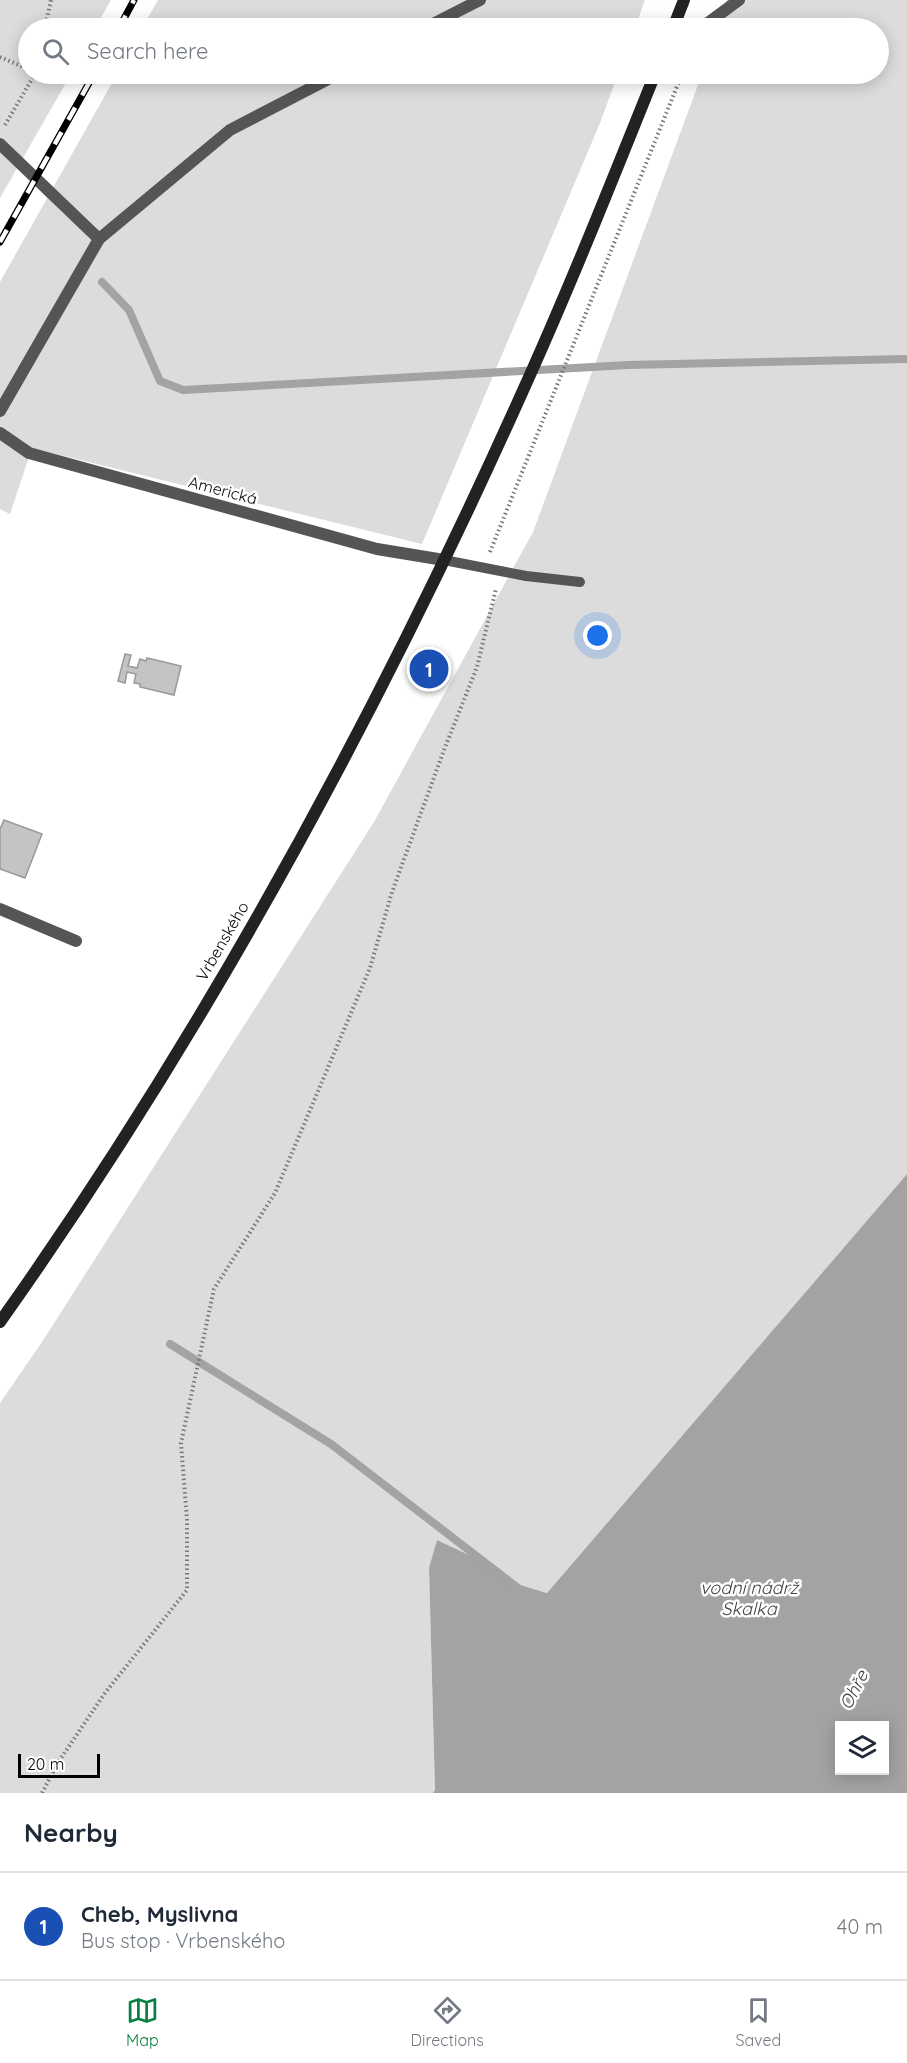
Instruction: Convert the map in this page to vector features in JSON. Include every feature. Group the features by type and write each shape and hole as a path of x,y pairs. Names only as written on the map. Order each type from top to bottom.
{"main road":[{"path":"677,18 684,0"},
{"name":"Vrbenského","path":"0,1322 56,1244 142,1109 228,966 334,777 444,560 522,393 651,84"}],"street":[{"path":"445,18 480,0"},
{"path":"715,18 739,0"},
{"path":"0,411 99,239 230,130 319,84"},
{"path":"0,144 99,239"},
{"name":"Americká","path":"0,433 29,453 376,549 444,560"},
{"path":"0,909 76,941"}],"lane":[{"path":"444,560 526,576 580,582"}],"path":[{"path":"47,18 51,0"},
{"path":"0,57 18,65"},
{"path":"0,134 29,84"},
{"path":"484,567 678,84"},
{"path":"42,1793 58,1761 105,1693 187,1590 187,1520 181,1443 214,1288 274,1193 370,968 396,881 477,667 501,570"}],"shaded area":[{"path":"0,0 111,0 101,18 18,18 18,84 65,84 0,198"},
{"path":"158,0 645,0 639,18 148,18"},
{"path":"727,0 907,0 907,1174 547,1593 504,1580 482,1561 437,1540 429,1569 435,1790 433,1793 0,1793 0,1403 42,1342 374,822 533,532 698,84 889,84 889,18 721,18"},
{"path":"111,84 614,84 600,123 422,544 32,448 10,514 0,509 0,282"}],"water":[{"name":"vodní nádrž Skalka","path":"907,1174 907,1793 433,1793 435,1790 429,1568 437,1540 482,1561 504,1580 547,1593"}],"building":[{"path":"125,654 131,655 128,666 137,668 140,659 146,661 147,658 181,666 174,695 140,687 140,684 134,683 136,674 127,672 125,683 118,681"},
{"path":"4,820 42,834 25,878 0,869 0,829"}],"waterway":[{"path":"102,282 129,310 160,381 183,390 628,365 907,359"},
{"path":"170,1344 331,1444 518,1588"}],"railway":[{"path":"124,18 134,0"},
{"path":"0,242 88,84"}],"place":[{"name":"Cheb, Myslivna","path":"429,669"}],"water label":[{"name":"Ohře","path":"854,1690"}]}
